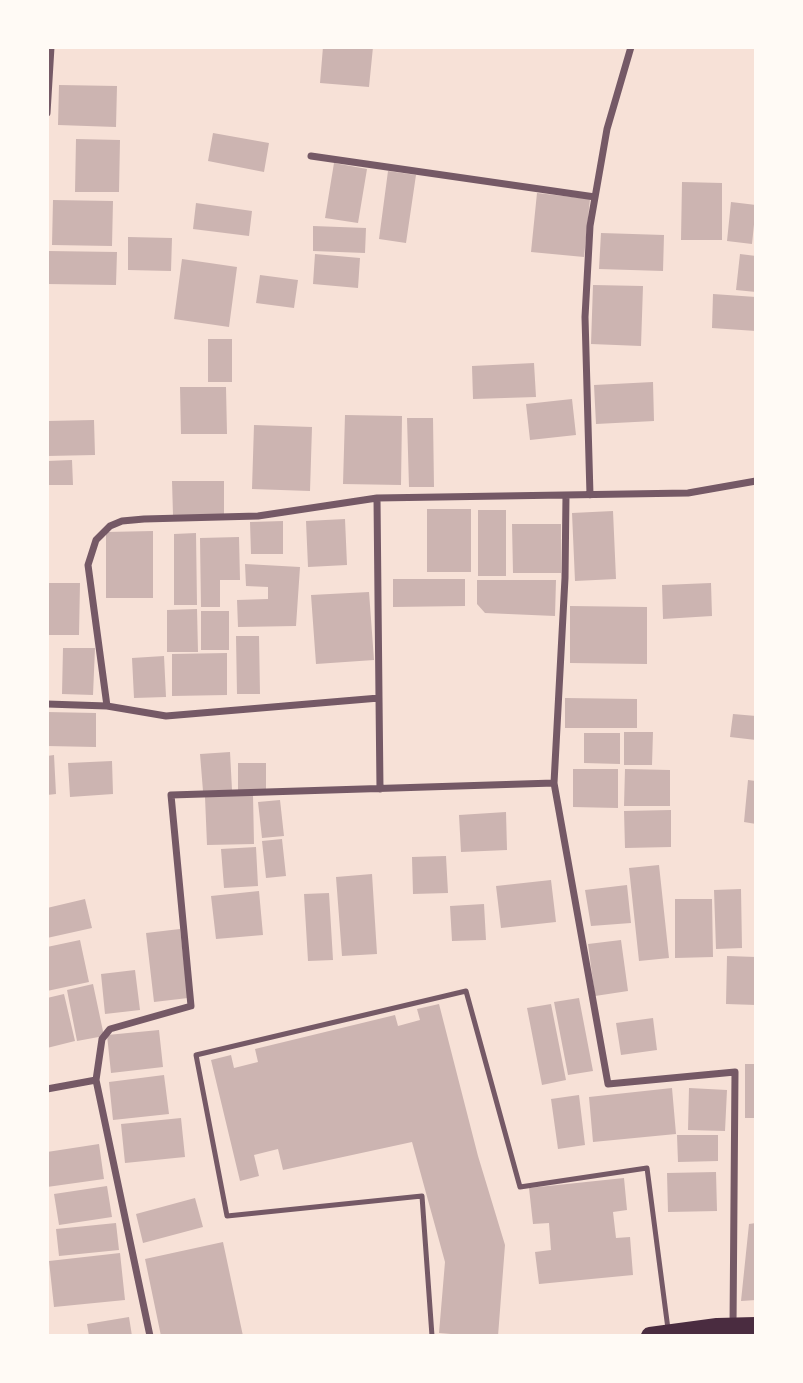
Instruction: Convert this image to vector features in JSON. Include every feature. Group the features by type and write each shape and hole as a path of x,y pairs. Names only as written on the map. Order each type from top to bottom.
{"main road":[{"path":"650,1336 668,1332 756,1326"}],"street":[{"path":"47,113 51,47"},
{"path":"590,495 585,317 590,226 607,129 631,47"},
{"path":"311,156 595,197"},
{"path":"107,705 88,565 96,540 110,526 122,521 258,516 377,498 688,494 756,481"},
{"path":"566,495 565,578 554,783 607,1084 735,1072 733,1327"},
{"path":"377,498 380,789"},
{"path":"47,704 107,705 166,716 379,698"},
{"path":"150,1336 96,1080 102,1039 110,1029 191,1006 171,795 554,783"},
{"path":"47,1089 96,1080"}],"lane":[{"path":"432,1336 422,1196 227,1216 196,1055 466,991 520,1187 646,1168 668,1332"}],"building":[{"path":"323,47 373,47 369,87 320,83"},
{"path":"59,85 117,86 116,127 58,125"},
{"path":"213,133 269,143 264,172 208,161"},
{"path":"76,139 120,140 119,192 75,192"},
{"path":"334,163 367,169 358,223 325,218"},
{"path":"388,171 416,175 406,243 379,239"},
{"path":"682,182 722,183 722,240 681,240"},
{"path":"537,193 590,199 584,257 531,252"},
{"path":"53,200 113,201 112,246 52,245"},
{"path":"731,202 756,205 752,244 727,241"},
{"path":"196,203 252,211 249,236 193,229"},
{"path":"313,226 366,228 365,253 313,251"},
{"path":"601,233 664,235 663,271 599,269"},
{"path":"128,237 172,238 171,271 128,270"},
{"path":"48,251 117,252 116,285 47,284"},
{"path":"315,254 360,258 358,288 313,284"},
{"path":"740,254 756,256 756,292 736,290"},
{"path":"182,259 237,267 229,327 174,319"},
{"path":"260,275 298,280 294,308 256,303"},
{"path":"593,285 643,286 641,346 591,344"},
{"path":"713,294 756,297 756,331 712,328"},
{"path":"208,339 232,339 232,382 208,382"},
{"path":"534,363 536,397 473,399 472,366"},
{"path":"653,382 654,421 596,424 594,385"},
{"path":"180,387 226,387 227,434 181,434"},
{"path":"572,399 576,435 530,440 526,404"},
{"path":"345,415 402,416 401,485 343,484"},
{"path":"407,418 433,418 434,487 409,487"},
{"path":"94,420 95,455 47,456 47,421"},
{"path":"254,425 312,427 310,491 252,489"},
{"path":"72,460 73,485 47,485 47,461"},
{"path":"172,481 224,481 224,515 173,515"},
{"path":"427,509 471,509 471,572 427,572"},
{"path":"478,510 506,510 506,576 478,576"},
{"path":"613,511 616,579 575,581 572,513"},
{"path":"345,519 347,565 308,567 306,521"},
{"path":"283,521 283,554 251,554 250,522"},
{"path":"512,524 561,524 561,573 513,573"},
{"path":"153,531 153,598 106,598 106,532"},
{"path":"196,533 197,605 174,605 174,534"},
{"path":"239,537 240,580 220,580 220,607 201,607 200,538"},
{"path":"245,564 300,567 296,626 238,627 237,600 268,599 268,587 246,586"},
{"path":"393,579 465,579 465,606 393,607"},
{"path":"477,580 556,580 555,616 485,613 477,604"},
{"path":"47,583 80,583 79,635 47,635"},
{"path":"711,583 712,616 663,619 662,585"},
{"path":"369,592 374,660 316,664 311,595"},
{"path":"570,606 647,607 647,664 570,663"},
{"path":"197,609 198,652 167,652 167,610"},
{"path":"201,611 229,611 229,650 201,650"},
{"path":"236,636 259,636 260,694 237,694"},
{"path":"63,648 95,648 93,695 62,694"},
{"path":"227,653 227,695 172,696 172,654"},
{"path":"164,656 166,697 134,698 132,658"},
{"path":"565,698 637,699 637,728 565,728"},
{"path":"47,712 96,713 96,747 47,746"},
{"path":"733,714 756,716 756,740 730,737"},
{"path":"624,732 653,732 652,765 624,765"},
{"path":"584,733 620,733 620,764 584,763"},
{"path":"230,752 232,790 203,791 200,754"},
{"path":"54,755 56,794 47,795 47,756"},
{"path":"112,761 113,794 70,797 68,763"},
{"path":"238,763 266,763 266,792 238,792"},
{"path":"573,769 618,769 618,808 573,807"},
{"path":"625,769 670,770 670,806 624,806"},
{"path":"748,780 756,781 756,824 744,822"},
{"path":"253,795 254,844 207,845 205,797"},
{"path":"280,800 284,836 262,838 258,802"},
{"path":"671,810 671,847 625,848 624,811"},
{"path":"506,812 507,850 461,852 459,815"},
{"path":"282,839 286,876 266,878 262,841"},
{"path":"256,847 258,886 224,888 221,849"},
{"path":"446,856 448,893 413,894 412,857"},
{"path":"659,865 669,958 639,961 629,868"},
{"path":"372,874 377,954 342,956 336,877"},
{"path":"551,880 556,922 501,928 496,886"},
{"path":"627,885 631,923 591,926 585,890"},
{"path":"741,889 742,948 716,949 714,890"},
{"path":"259,891 263,935 216,939 211,896"},
{"path":"329,893 333,960 308,961 304,894"},
{"path":"85,899 92,928 47,938 47,908"},
{"path":"675,899 712,899 713,957 675,958"},
{"path":"484,904 486,940 452,941 450,906"},
{"path":"180,929 188,998 154,1002 146,933"},
{"path":"80,940 89,982 47,991 47,947"},
{"path":"621,940 628,991 595,996 588,944"},
{"path":"727,956 756,957 756,1005 726,1004"},
{"path":"135,970 140,1010 105,1014 101,974"},
{"path":"93,984 104,1036 77,1041 67,990"},
{"path":"64,994 75,1041 47,1048 47,998"},
{"path":"579,998 593,1071 568,1075 554,1002"},
{"path":"439,1004 478,1156 505,1245 498,1336 453,1336 439,1333 445,1262 412,1142 283,1170 278,1149 254,1155 259,1176 240,1181 211,1060 231,1055 234,1068 258,1062 255,1049 395,1015 398,1026 420,1020 417,1009"},
{"path":"551,1004 566,1080 542,1085 527,1008"},
{"path":"653,1018 657,1050 621,1055 616,1023"},
{"path":"159,1030 163,1067 111,1073 107,1035"},
{"path":"745,1064 756,1064 756,1118 745,1118"},
{"path":"164,1075 169,1114 113,1120 109,1082"},
{"path":"672,1088 676,1134 593,1142 589,1097"},
{"path":"689,1088 727,1090 725,1131 688,1130"},
{"path":"579,1095 585,1145 558,1149 551,1099"},
{"path":"181,1118 185,1157 125,1163 121,1124"},
{"path":"677,1135 718,1135 718,1161 678,1162"},
{"path":"99,1144 104,1179 47,1187 47,1152"},
{"path":"716,1172 717,1211 668,1212 667,1173"},
{"path":"624,1178 627,1210 613,1212 616,1238 630,1237 633,1275 539,1284 535,1252 551,1250 549,1223 533,1224 529,1188"},
{"path":"107,1186 112,1217 59,1225 54,1194"},
{"path":"195,1198 203,1227 143,1243 136,1214"},
{"path":"116,1223 119,1250 59,1256 56,1229"},
{"path":"756,1223 756,1300 741,1301 749,1224"},
{"path":"223,1242 243,1336 161,1336 145,1259"},
{"path":"120,1253 125,1300 54,1307 49,1261"},
{"path":"129,1317 132,1336 89,1336 87,1324"}]}
